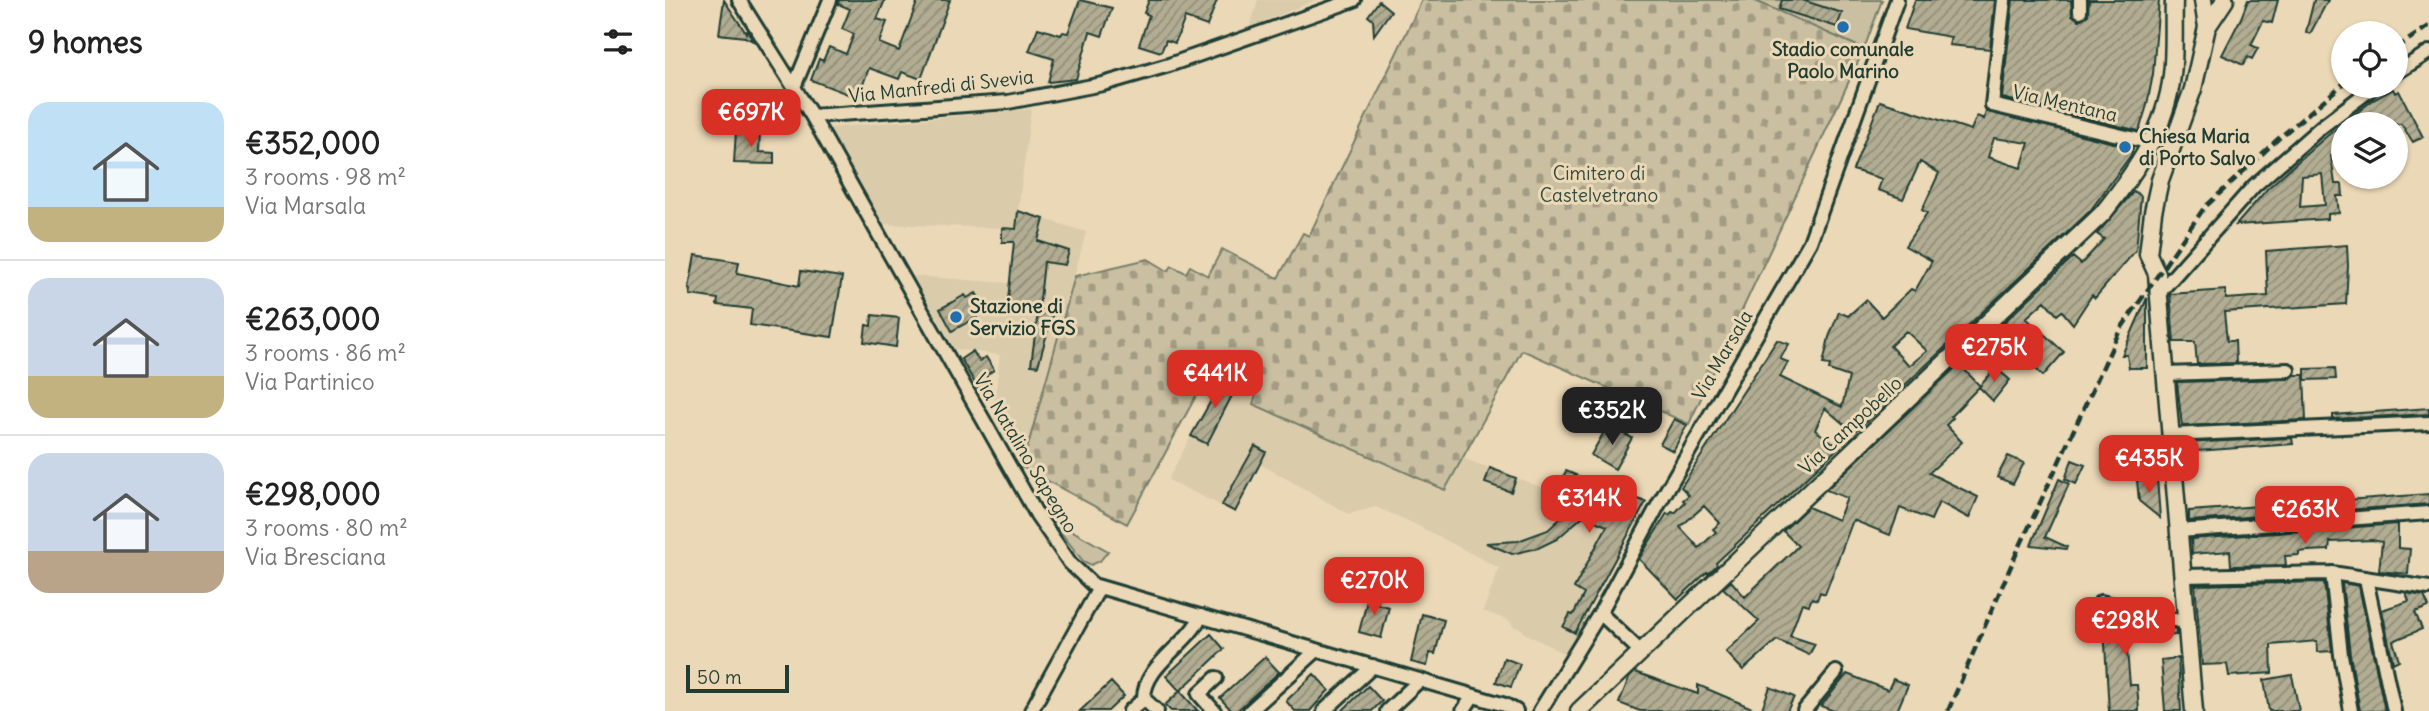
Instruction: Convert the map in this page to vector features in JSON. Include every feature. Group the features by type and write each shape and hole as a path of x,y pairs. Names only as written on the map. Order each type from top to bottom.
{"main road":[{"name":"Via Campobello","path":"1579,711 2103,213 2152,144 2166,103 2172,76 2174,0"},
{"path":"2203,0 2207,27"},
{"path":"2194,711 2157,274 2148,254 2160,180 2193,89 2207,27 2225,0"}],"street":[{"name":"Via Natalino Sapegno","path":"739,0 812,116 1037,515 1070,563 1099,588 1373,666 1509,709 1541,711"},
{"path":"794,87 830,0"},
{"name":"Via Manfredi di Svevia","path":"812,116 1008,102 1103,84 1169,65 1354,0"},
{"name":"Via Marsala","path":"1541,711 1600,613 1661,500 1810,242 1896,0"},
{"name":"Via Mentana","path":"2004,0 1992,106 2152,144"},
{"path":"2408,65 2429,52"},
{"path":"2158,294 2254,186 2319,128 2359,98"},
{"path":"2165,374 2288,370"},
{"path":"2171,435 2429,423"},
{"path":"2179,531 2429,513"},
{"path":"2183,576 2332,573 2429,588"},
{"path":"2332,573 2341,654 2351,711"},
{"path":"2366,579 2394,711"},
{"path":"1031,711 1099,588"},
{"path":"2101,602 2187,622"},
{"path":"1600,613 1640,651"},
{"path":"1157,711 1145,699 1144,691 1150,674 1195,630 1201,616"},
{"path":"1251,711 1317,650"},
{"path":"1324,711 1373,666"},
{"path":"1804,711 1836,672"},
{"path":"1214,711 1199,694 1216,678"},
{"path":"1387,711 1420,680"},
{"path":"1463,711 1473,696"},
{"path":"1130,711 1145,699"}],"shaded area":[{"path":"1258,0 1316,0 1250,27"},
{"path":"1031,109 1018,211 1086,232 1026,458 1016,451 1015,453 993,415 1000,355 955,349 913,276 1009,283 1014,243 1002,242 1002,228 883,224 828,128"},
{"path":"1239,382 1258,392 1254,404 1445,489 1462,458 1635,521 1566,655 1513,626 1510,621 1483,611 1499,568 1415,524 1376,507 1349,514 1260,464 1235,512 1168,480 1191,436 1207,444"}],"green space":[{"name":"Cimitero di Castelvetrano","path":"1422,0 1753,0 1864,49 1689,424 1522,350 1445,490 1253,404 1257,392 1225,376 1212,366 1127,524 1022,467 1075,276 1148,259 1168,271 1172,266 1186,273 1190,266 1208,276 1222,249 1278,278 1303,233 1309,236"},
{"name":"Stadio comunale Paolo Marino","path":"1753,0 1882,0 1864,49"},
{"path":"1061,517 1064,526 1108,551 1100,561 1091,565 1083,561 1052,521"}],"building":[{"path":"724,0 753,41 745,37 719,34"},
{"path":"839,0 885,0 877,19 887,22 879,43 899,51 918,0 950,0 921,79 902,72 899,79 869,68 858,98 811,80 819,59 823,61 829,47 846,54 854,34 842,29 850,9 838,4"},
{"path":"1080,0 1112,8 1102,36 1090,32 1076,79 1048,82 1054,59 1029,51 1038,28 1061,35 1063,32 1068,33"},
{"path":"1149,0 1217,0 1207,26 1185,18 1175,43 1166,40 1161,52 1139,45 1149,15 1144,13"},
{"path":"1782,0 1802,0 1842,13 1837,27 1779,9"},
{"path":"1915,0 1995,0 1990,49 1949,45 1951,37 1905,29"},
{"path":"2013,0 2071,0 2072,15 2079,20 2088,15 2089,0 2159,0 2153,74 2139,131 2002,98"},
{"path":"2248,0 2278,0 2272,23 2263,21 2251,45 2258,48 2252,59 2248,57 2243,65 2222,55"},
{"path":"2314,0 2328,0 2310,34 2306,32"},
{"path":"1379,1 1391,11 1374,35 1373,20 1368,16"},
{"path":"2377,98 2403,98 2423,137 2413,142 2408,134 2408,112 2358,112"},
{"path":"1880,101 1971,130 1977,116 1984,119 1986,111 2133,148 2131,155 2090,211 1854,433 1825,408 1815,430 1839,447 1716,563 1708,574 1707,572 1678,599 1639,559 1667,513 1675,513 1685,502 1683,500 1689,495 1681,487 1777,340 1789,344 1780,359 1788,362 1780,377 1842,407 1849,377 1829,370 1830,365 1823,364 1829,337 1839,312 1848,316 1866,300 1882,317 1911,289 1915,291 1932,261 1905,246 1927,213 1922,210 1939,173 1920,162 1903,199 1878,190 1882,179 1853,170","holes":["1994,138 2029,143 2021,168 1988,157","1906,331 1927,351 1909,366 1890,346","1704,506 1720,523 1713,529 1716,532 1699,548 1680,527"]},
{"path":"736,130 760,131 759,152 774,153 774,164 734,163"},
{"path":"2331,133 2331,189 2342,189 2343,196 2337,196 2339,213 2328,214 2328,219 2236,225 2267,189","holes":["2322,174 2325,205 2300,207 2302,176"]},
{"path":"2134,191 2141,196 2136,250 2095,298 2092,295 2073,324 2062,311 2057,315 2045,301 2026,318 2064,352 2043,376 1996,330 2073,257 2081,264 2104,239 2097,234"},
{"path":"1018,211 1044,219 1038,241 1069,251 1065,265 1044,262 1039,309 1053,312 1038,366 1031,365 1038,312 1007,309 1014,242 1002,242 1002,228 1016,229"},
{"path":"2347,245 2346,304 2224,312 2227,341 2235,341 2236,363 2197,364 2195,342 2174,342 2170,294 2226,290 2226,299 2268,296 2266,251"},
{"path":"695,255 739,262 737,273 799,286 801,271 842,277 832,337 750,325 752,309 717,305 718,299 690,295"},
{"path":"976,293 986,309 952,331 940,309 965,295 967,298"},
{"path":"2147,298 2147,368 2129,368 2127,355 2122,355"},
{"path":"872,315 899,318 896,347 864,342 866,325 871,326"},
{"path":"973,351 979,361 986,357 994,370 986,375 990,383 979,390 961,359"},
{"path":"1959,364 1980,386 1951,416 1953,418 1946,425 1962,442 1929,473 1978,497 1969,518 1939,502 1931,520 1900,508 1890,535 1853,520 1825,594 1820,592 1817,600 1812,598 1809,605 1802,603 1790,636 1815,644 1809,655 1777,640 1743,670 1726,652 1759,621 1723,588 1731,581 1745,597 1798,546 1783,531 1808,507 1838,520 1847,498 1826,490"},
{"path":"1996,368 2010,380 1993,401 1979,387"},
{"path":"2335,368 2336,379 2305,380 2305,369"},
{"path":"2295,375 2304,375 2306,420 2182,426 2177,382 2288,379"},
{"path":"1225,376 1239,382 1207,444 1191,436"},
{"path":"2429,408 2429,414 2333,419 2333,415"},
{"path":"1674,419 1687,425 1673,451 1660,444"},
{"path":"1608,425 1632,438 1615,469 1591,455"},
{"path":"2292,438 2293,444 2183,452 2182,443"},
{"path":"1255,446 1266,452 1235,512 1222,505"},
{"path":"2008,456 2024,463 2013,484 1997,477"},
{"path":"2072,460 2085,465 2076,484 2065,479"},
{"path":"1490,468 1516,478 1511,492 1485,483"},
{"path":"1566,471 1646,502 1575,633 1563,627 1584,594 1574,588 1607,526 1583,516 1557,539 1538,548 1512,554 1486,543 1518,541 1548,530 1586,495 1559,484"},
{"path":"2157,478 2160,518 2139,501 2137,480"},
{"path":"2059,479 2069,484 2045,537 2067,547 2031,545"},
{"path":"2429,494 2429,504 2189,521 2189,511"},
{"path":"2398,524 2398,548 2410,549 2408,574 2379,571 2382,542 2372,540 2330,542 2329,550 2285,556 2286,565 2231,566 2230,551 2192,554 2191,539"},
{"path":"2324,582 2332,651 2318,652 2317,641 2271,645 2272,673 2229,676 2227,664 2202,665 2195,585"},
{"path":"2342,583 2359,586 2385,711 2360,711"},
{"path":"1369,593 1380,596 1377,604 1389,607 1381,638 1359,632"},
{"path":"2406,593 2424,596 2429,607 2415,612 2422,629 2393,641 2399,660 2393,663 2382,610 2409,601"},
{"path":"2103,611 2176,629 2176,635 2126,638 2130,685 2137,685 2139,711 2109,711"},
{"path":"1422,614 1444,620 1435,654 1430,653 1427,666 1411,662"},
{"path":"1211,634 1224,649 1180,691 1166,676"},
{"path":"1265,657 1279,672 1237,711 1232,711 1220,698"},
{"path":"1504,658 1520,664 1511,687 1496,682"},
{"path":"2178,658 2181,711 2165,711 2161,660"},
{"path":"1635,672 1698,694 1698,685 1759,711 1640,711 1619,703 1629,678"},
{"path":"1314,674 1329,690 1310,711 1295,711 1286,701"},
{"path":"1847,674 1888,690 1893,679 1908,685 1897,711 1834,711 1821,706"},
{"path":"2292,675 2299,711 2269,711 2264,680"},
{"path":"1111,682 1124,696 1108,711 1080,711"},
{"path":"1368,686 1382,701 1372,711 1342,711"},
{"path":"1770,687 1794,697 1787,711 1761,711"},
{"path":"1180,691 1198,711 1171,711 1165,705"}],"railway":[{"path":"2408,40 2429,26"},
{"path":"1948,711 2014,559 2120,330 2204,208 2331,94"}],"place":[{"name":"Stadio comunale Paolo Marino","path":"1843,27"},
{"name":"Chiesa Maria di Porto Salvo","path":"2125,147"},
{"name":"Stazione di Servizio FGS","path":"956,317"}]}
